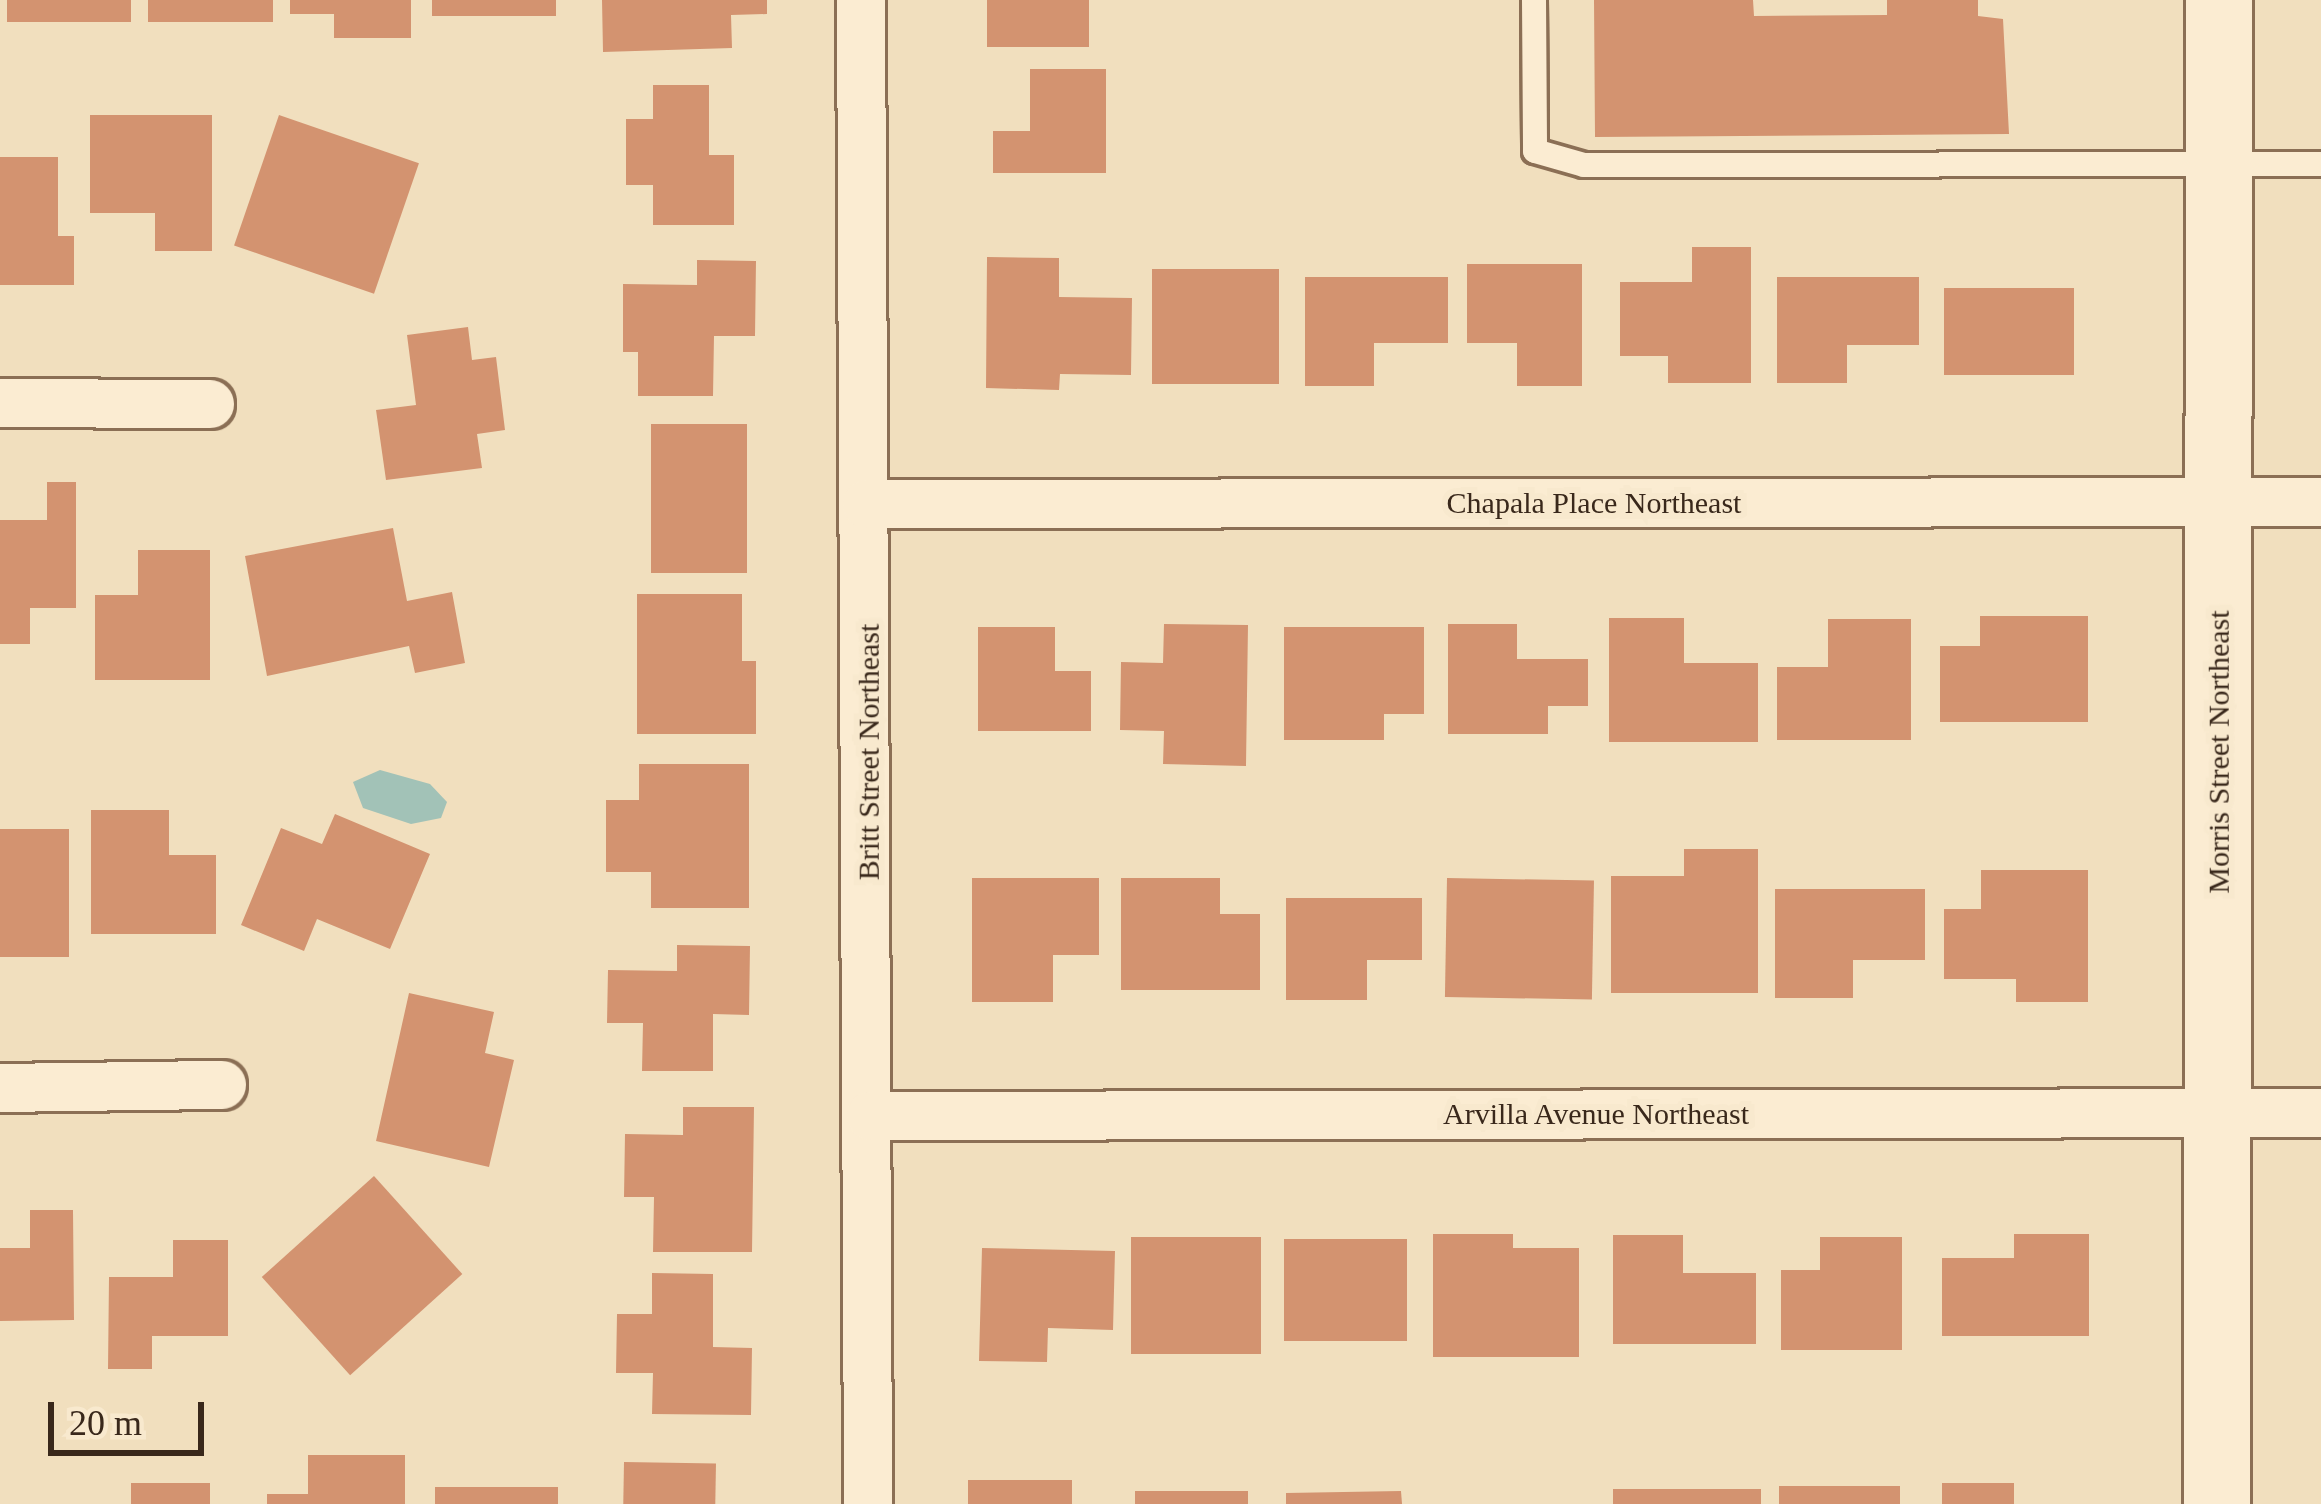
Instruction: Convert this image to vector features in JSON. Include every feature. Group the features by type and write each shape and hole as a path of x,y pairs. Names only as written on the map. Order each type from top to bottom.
{"street":[{"name":"Britt Street Northeast","path":"861,0 871,1116 868,1504"},
{"name":"Morris Street Northeast","path":"2218,1504 2219,0"},
{"path":"0,404 210,404"},
{"name":"Chapala Place Northeast","path":"867,504 2321,502"},
{"path":"0,1088 222,1085"},
{"name":"Arvilla Avenue Northeast","path":"871,1116 2321,1113"}],"lane":[{"path":"1534,0 1535,151 1584,165 2321,164"}],"water":[{"path":"380,770 430,784 447,802 441,818 411,824 363,808 353,782"}],"building":[{"path":"7,0 131,0 131,22 7,22"},
{"path":"148,0 273,0 273,22 148,22"},
{"path":"290,0 411,0 411,38 334,38 334,14 290,14"},
{"path":"432,0 556,0 556,16 432,16"},
{"path":"602,0 767,0 767,14 731,15 732,48 603,52"},
{"path":"987,0 1089,0 1089,47 987,47"},
{"path":"1594,0 1753,0 1754,16 1887,15 1887,0 1978,0 1978,16 2003,19 2009,134 1595,137"},
{"path":"1030,69 1106,69 1106,173 993,173 993,131 1030,131"},
{"path":"653,85 709,85 709,155 734,155 734,225 653,225 653,185 626,185 626,119 653,119"},
{"path":"90,115 212,115 212,251 155,251 155,213 90,213"},
{"path":"279,115 419,163 374,294 234,245"},
{"path":"0,157 58,157 58,236 74,236 74,285 0,285"},
{"path":"1692,247 1751,247 1751,383 1668,383 1668,356 1620,356 1620,282 1692,282"},
{"path":"987,257 1059,258 1059,297 1132,298 1131,375 1060,374 1059,390 986,388"},
{"path":"697,260 756,261 755,336 714,336 713,396 638,396 638,352 623,352 623,284 697,285"},
{"path":"1467,264 1582,264 1582,386 1517,386 1517,343 1467,343"},
{"path":"1152,269 1279,269 1279,384 1152,384"},
{"path":"1305,277 1448,277 1448,343 1374,343 1374,386 1305,386"},
{"path":"1777,277 1919,277 1919,345 1847,345 1847,383 1777,383"},
{"path":"1944,288 2074,288 2074,375 1944,375"},
{"path":"468,327 472,360 496,357 505,430 477,434 482,468 386,480 376,410 416,405 407,335"},
{"path":"651,424 747,424 747,573 651,573"},
{"path":"47,482 76,482 76,608 30,608 30,644 0,644 0,520 47,520"},
{"path":"393,528 407,601 452,592 465,663 415,673 409,646 267,676 245,556"},
{"path":"138,550 210,550 210,680 95,680 95,595 138,595"},
{"path":"637,594 742,594 742,661 756,661 756,734 637,734"},
{"path":"1980,616 2088,616 2088,722 1940,722 1940,646 1980,646"},
{"path":"1609,618 1684,618 1684,663 1758,663 1758,742 1609,742"},
{"path":"1828,619 1911,619 1911,740 1777,740 1777,667 1828,667"},
{"path":"1164,624 1248,625 1246,766 1163,764 1164,731 1120,730 1121,662 1163,663"},
{"path":"1448,624 1517,624 1517,659 1588,659 1588,706 1548,706 1548,734 1448,734"},
{"path":"978,627 1055,627 1055,671 1091,671 1091,731 978,731"},
{"path":"1284,627 1424,627 1424,714 1384,714 1384,740 1284,740"},
{"path":"639,764 749,764 749,908 651,908 651,872 606,872 606,800 639,800"},
{"path":"91,810 169,810 169,855 216,855 216,934 91,934"},
{"path":"335,814 430,854 390,949 317,919 304,951 241,925 281,828 322,844"},
{"path":"0,829 69,829 69,957 0,957"},
{"path":"1684,849 1758,849 1758,993 1611,993 1611,876 1684,876"},
{"path":"1981,870 2088,870 2088,1002 2016,1002 2016,979 1944,979 1944,909 1981,909"},
{"path":"972,878 1099,878 1099,955 1053,955 1053,1002 972,1002"},
{"path":"1121,878 1220,878 1220,914 1260,914 1260,990 1121,990"},
{"path":"1447,878 1594,881 1592,1000 1445,997"},
{"path":"1775,889 1925,889 1925,960 1853,960 1853,998 1775,998"},
{"path":"1286,898 1422,898 1422,960 1367,960 1367,1000 1286,1000"},
{"path":"677,945 750,946 749,1015 713,1014 713,1071 642,1071 643,1023 607,1023 608,970 677,971"},
{"path":"409,993 494,1012 485,1053 514,1060 489,1167 376,1141"},
{"path":"683,1107 754,1107 752,1252 653,1252 654,1197 624,1197 625,1134 683,1135"},
{"path":"374,1176 462,1274 350,1375 262,1277"},
{"path":"30,1210 73,1210 74,1320 0,1321 0,1248 30,1248"},
{"path":"1433,1234 1513,1234 1513,1248 1579,1248 1579,1357 1433,1357"},
{"path":"2014,1234 2089,1234 2089,1336 1942,1336 1942,1258 2014,1258"},
{"path":"1613,1235 1683,1235 1683,1273 1756,1273 1756,1344 1613,1344"},
{"path":"1131,1237 1261,1237 1261,1354 1131,1354"},
{"path":"1820,1237 1902,1237 1902,1350 1781,1350 1781,1270 1820,1270"},
{"path":"1284,1239 1407,1239 1407,1341 1284,1341"},
{"path":"173,1240 228,1240 228,1336 152,1336 152,1369 108,1369 109,1277 173,1277"},
{"path":"982,1248 1115,1251 1113,1330 1048,1328 1047,1362 979,1361"},
{"path":"652,1273 713,1274 713,1347 752,1348 751,1415 652,1414 653,1373 616,1373 617,1314 652,1314"},
{"path":"308,1455 405,1455 405,1504 267,1504 267,1494 308,1494"},
{"path":"624,1462 716,1464 715,1504 623,1504"},
{"path":"968,1480 1072,1480 1072,1504 968,1504"},
{"path":"131,1483 210,1483 210,1504 131,1504"},
{"path":"1942,1483 2014,1483 2014,1504 1942,1504"},
{"path":"1779,1486 1900,1486 1900,1504 1779,1504"},
{"path":"435,1487 558,1487 558,1504 435,1504"},
{"path":"1613,1489 1761,1489 1761,1504 1613,1504"},
{"path":"1135,1491 1248,1491 1248,1504 1135,1504"},
{"path":"1401,1491 1402,1504 1286,1504 1286,1493"}]}
